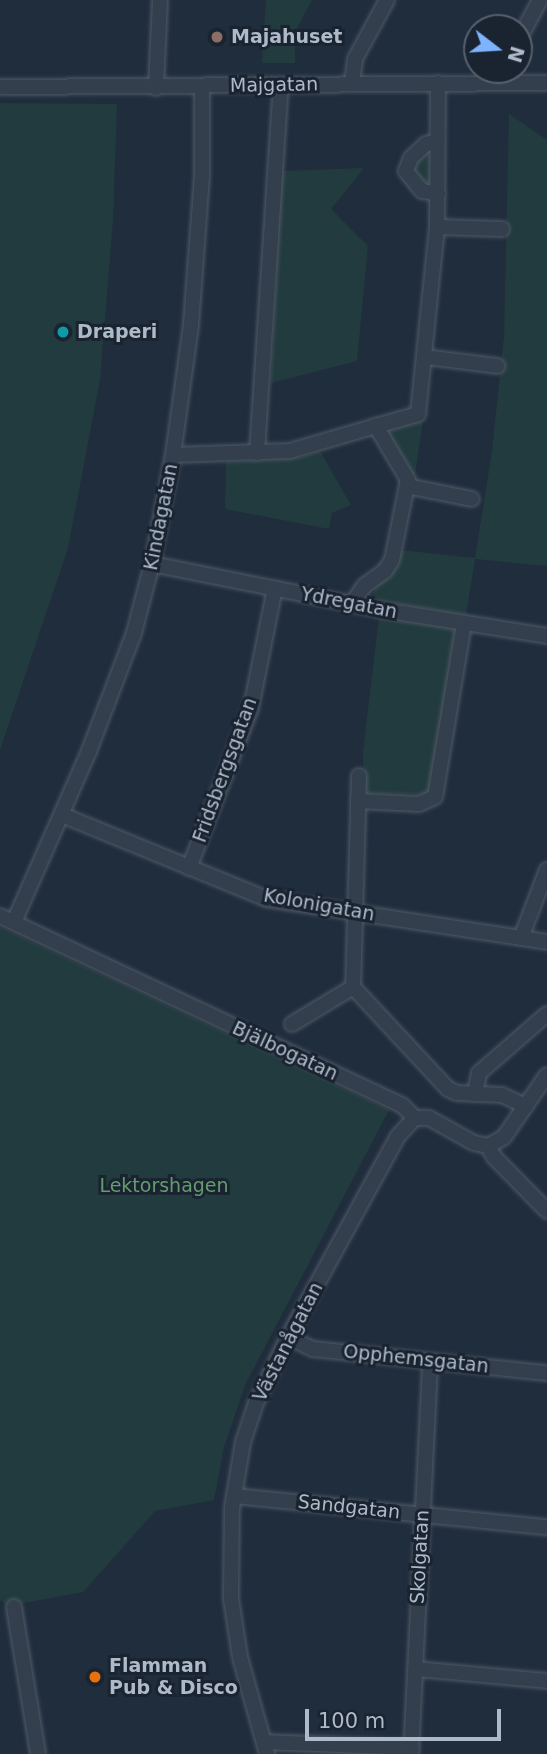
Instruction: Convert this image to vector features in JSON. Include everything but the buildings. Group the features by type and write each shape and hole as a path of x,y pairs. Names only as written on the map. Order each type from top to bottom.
{"street":[{"path":"156,88 160,0"},
{"path":"352,84 355,59 387,0"},
{"name":"Majgatan","path":"0,88 156,88 463,80"},
{"path":"173,455 297,450 418,414 437,227 438,83"},
{"path":"257,453 281,85"},
{"name":"Kindagatan","path":"14,922 62,815 134,633 152,564 173,455 195,279 202,174 201,87"},
{"path":"438,141 426,144 411,158 406,171 422,191 438,194"},
{"path":"437,227 502,229"},
{"path":"425,357 497,366"},
{"path":"352,604 365,586 385,570 392,560 408,480 376,426"},
{"path":"407,486 472,499"},
{"name":"Ydregatan","path":"152,564 352,604 547,636"},
{"name":"Fridsbergsgatan","path":"189,867 251,708 275,588"},
{"path":"358,802 419,804 435,797 464,623"},
{"path":"359,776 353,987 448,1089 502,1095 526,1106"},
{"name":"Kolonigatan","path":"62,815 267,899 547,942"},
{"path":"521,938 547,870"},
{"name":"Bjälbogatan","path":"0,916 401,1105 415,1118 429,1118 474,1143 488,1146 494,1157 547,1211"},
{"path":"292,1024 353,987"},
{"path":"475,1094 479,1073 547,1014"},
{"path":"488,1146 504,1137 547,1075"},
{"name":"Västanågatan","path":"265,1748 235,1632 230,1568 234,1496 249,1423 288,1337 398,1136 415,1118"},
{"name":"Opphemsgatan","path":"288,1337 313,1349 547,1373"},
{"name":"Skolgatan","path":"411,1751 430,1361"},
{"name":"Sandgatan","path":"234,1496 547,1527"},
{"path":"14,1607 38,1754"},
{"path":"416,1669 547,1681"},
{"path":"265,1748 411,1751"}],"green space":[{"path":"266,0 312,0 295,32 295,63 262,63"},
{"path":"0,103 117,104 113,220 100,380 68,548 0,750"},
{"path":"509,114 547,140 547,566 475,559 466,615 378,600 373,594 376,585 395,570 400,550 475,558 492,451 504,336"},
{"path":"424,154 432,156 431,183 428,184 421,183 414,173 414,165"},
{"path":"364,168 331,209 368,246 357,361 271,383 282,171"},
{"path":"423,420 414,482 388,434 391,429"},
{"path":"320,451 351,505 332,513 329,529 225,509 226,462 302,457"},
{"path":"379,617 455,629 431,790 427,794 364,793 363,752"},
{"name":"Lektorshagen","path":"0,927 389,1110 246,1383 224,1447 214,1500 155,1511 83,1592 8,1606 0,1600"}],"place":[{"name":"Majahuset","path":"217,37"},
{"name":"Draperi","path":"63,332"},
{"name":"Flamman Pub & Disco","path":"95,1677"}]}
